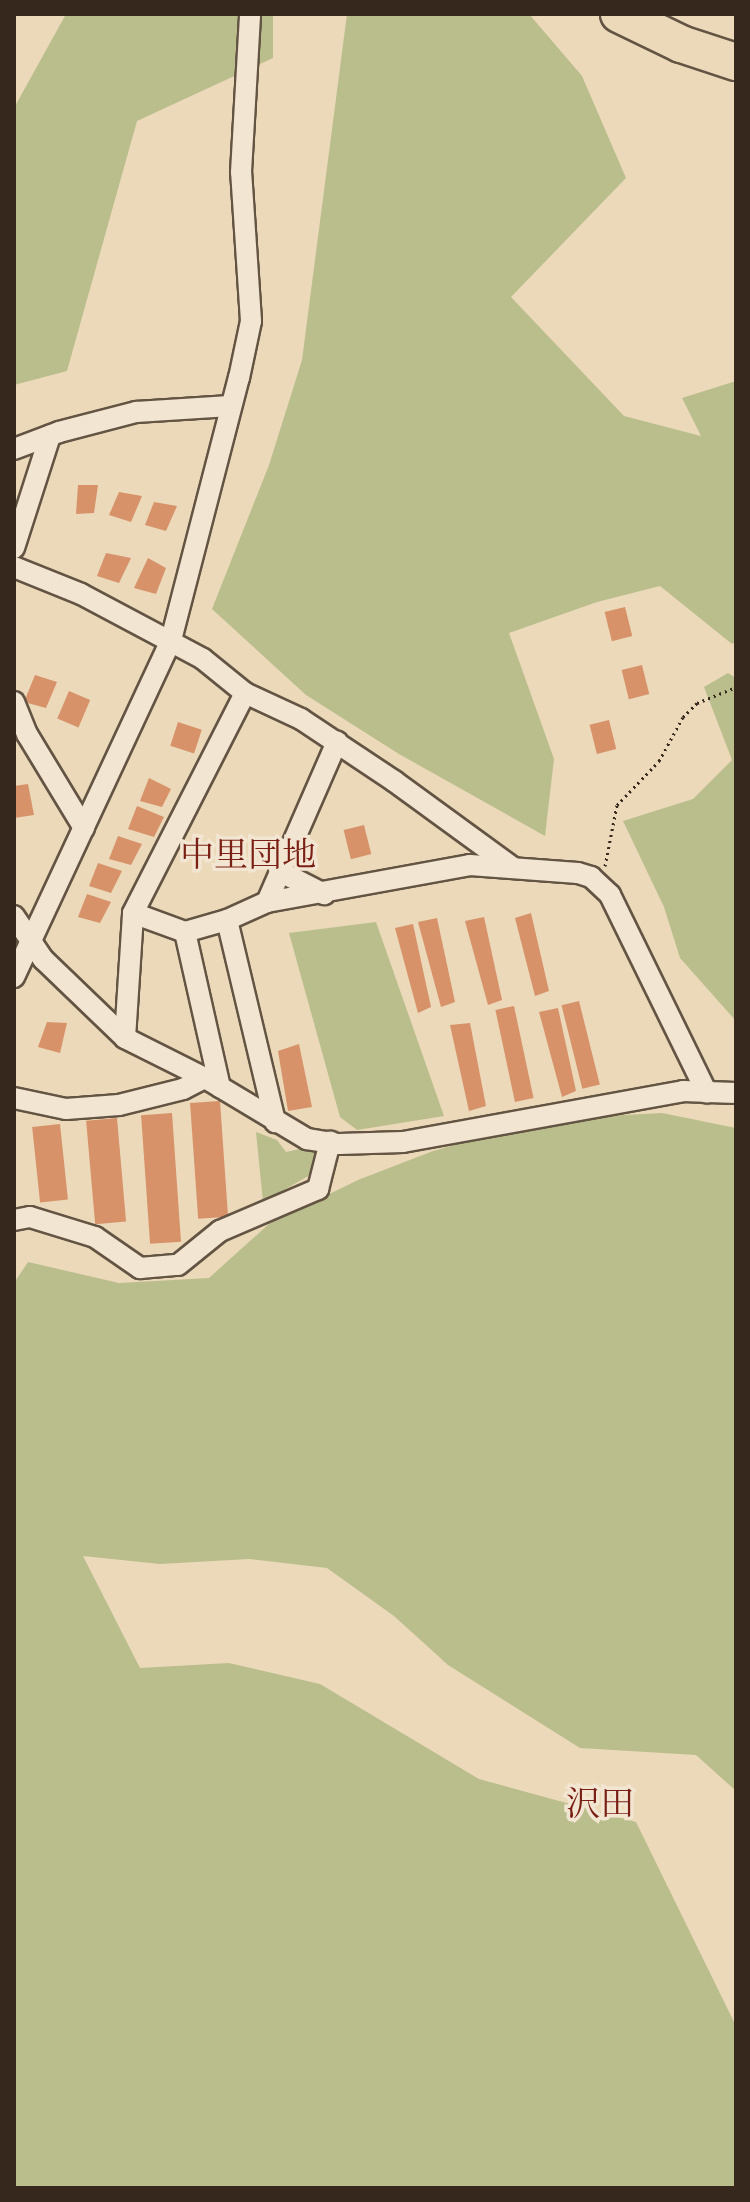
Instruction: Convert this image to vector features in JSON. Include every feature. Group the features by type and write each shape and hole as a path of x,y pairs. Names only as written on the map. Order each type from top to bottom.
{"highway":[{"path":"619,14 681,44 736,62"}],"street":[{"path":"14,977 171,640 251,321 241,172 250,14"},
{"path":"14,449 136,412 230,406"},
{"path":"14,548 50,436"},
{"path":"14,567 81,594 203,659 245,693 301,719 337,742 512,867"},
{"path":"125,1038 133,913 245,693"},
{"path":"14,702 35,748 84,828"},
{"path":"267,902 337,742"},
{"path":"133,913 185,932 227,920 267,902 470,865 578,873 600,885 610,895 707,1093"},
{"path":"279,871 324,894"},
{"path":"14,916 31,943 125,1038 212,1083 307,1139 403,1142 683,1091 736,1093"},
{"path":"227,920 275,1122"},
{"path":"185,932 212,1083"},
{"path":"14,1098 66,1109 119,1105 212,1083"},
{"path":"14,1220 30,1217 95,1237 140,1268 178,1265 220,1231 318,1189 330,1142"}],"path":[{"path":"600,885 617,805 659,761 683,717 697,703 736,687"}],"green space":[{"path":"66,14 273,14 273,58 137,121 67,371 14,385 14,108"},
{"path":"347,14 529,14 582,76 626,178 511,297 624,416 701,436 682,398 736,381 736,641 732,644 660,586 597,602 509,633 554,759 545,836 399,754 306,695 212,609 269,465 302,360"},
{"path":"728,673 736,678 736,1021 680,958 664,907 623,821 693,799 732,760 704,687"},
{"path":"376,922 444,1116 357,1130 340,1117 289,933"},
{"path":"662,1113 736,1128 736,1791 696,1755 580,1748 448,1665 394,1616 327,1568 249,1559 160,1564 83,1556 140,1668 229,1663 320,1684 479,1779 636,1822 736,2026 736,2188 14,2188 14,1283 28,1262 119,1283 209,1278 270,1223 358,1180 433,1151 547,1119"},
{"path":"256,1132 277,1140 286,1152 318,1145 317,1171 263,1202"}],"building":[{"path":"78,485 98,485 94,513 76,514"},
{"path":"119,492 142,496 131,522 109,515"},
{"path":"154,502 177,506 166,531 145,525"},
{"path":"106,553 131,558 119,583 97,576"},
{"path":"148,558 166,568 156,594 134,588"},
{"path":"625,607 632,636 612,641 605,612"},
{"path":"642,665 649,694 629,699 622,670"},
{"path":"35,675 57,682 46,708 24,702"},
{"path":"69,691 90,700 78,728 57,719"},
{"path":"609,720 616,749 597,754 590,725"},
{"path":"178,722 202,730 194,754 170,746"},
{"path":"149,778 171,789 162,807 140,801"},
{"path":"28,784 34,815 14,818 14,786"},
{"path":"137,806 164,817 154,837 128,829"},
{"path":"364,825 371,854 351,859 344,830"},
{"path":"118,836 142,844 131,865 109,859"},
{"path":"98,863 122,871 111,893 89,886"},
{"path":"87,894 111,902 100,923 78,917"},
{"path":"531,913 549,991 535,996 515,918"},
{"path":"484,917 502,1000 488,1005 465,921"},
{"path":"437,918 455,1002 441,1007 418,922"},
{"path":"413,924 431,1007 418,1013 395,928"},
{"path":"579,1001 600,1084 582,1089 562,1005"},
{"path":"514,1006 534,1098 515,1102 495,1010"},
{"path":"558,1008 576,1091 562,1097 539,1012"},
{"path":"47,1022 67,1023 60,1053 38,1047"},
{"path":"470,1023 486,1106 469,1111 450,1025"},
{"path":"299,1044 312,1107 288,1111 278,1051"},
{"path":"220,1101 228,1217 198,1219 190,1103"},
{"path":"172,1113 181,1242 150,1244 141,1115"},
{"path":"117,1118 126,1222 95,1224 86,1121"},
{"path":"60,1124 68,1200 40,1203 32,1127"}],"district":[{"name":"中里団地","path":"248,858"},
{"name":"沢田","path":"600,1807"}]}
